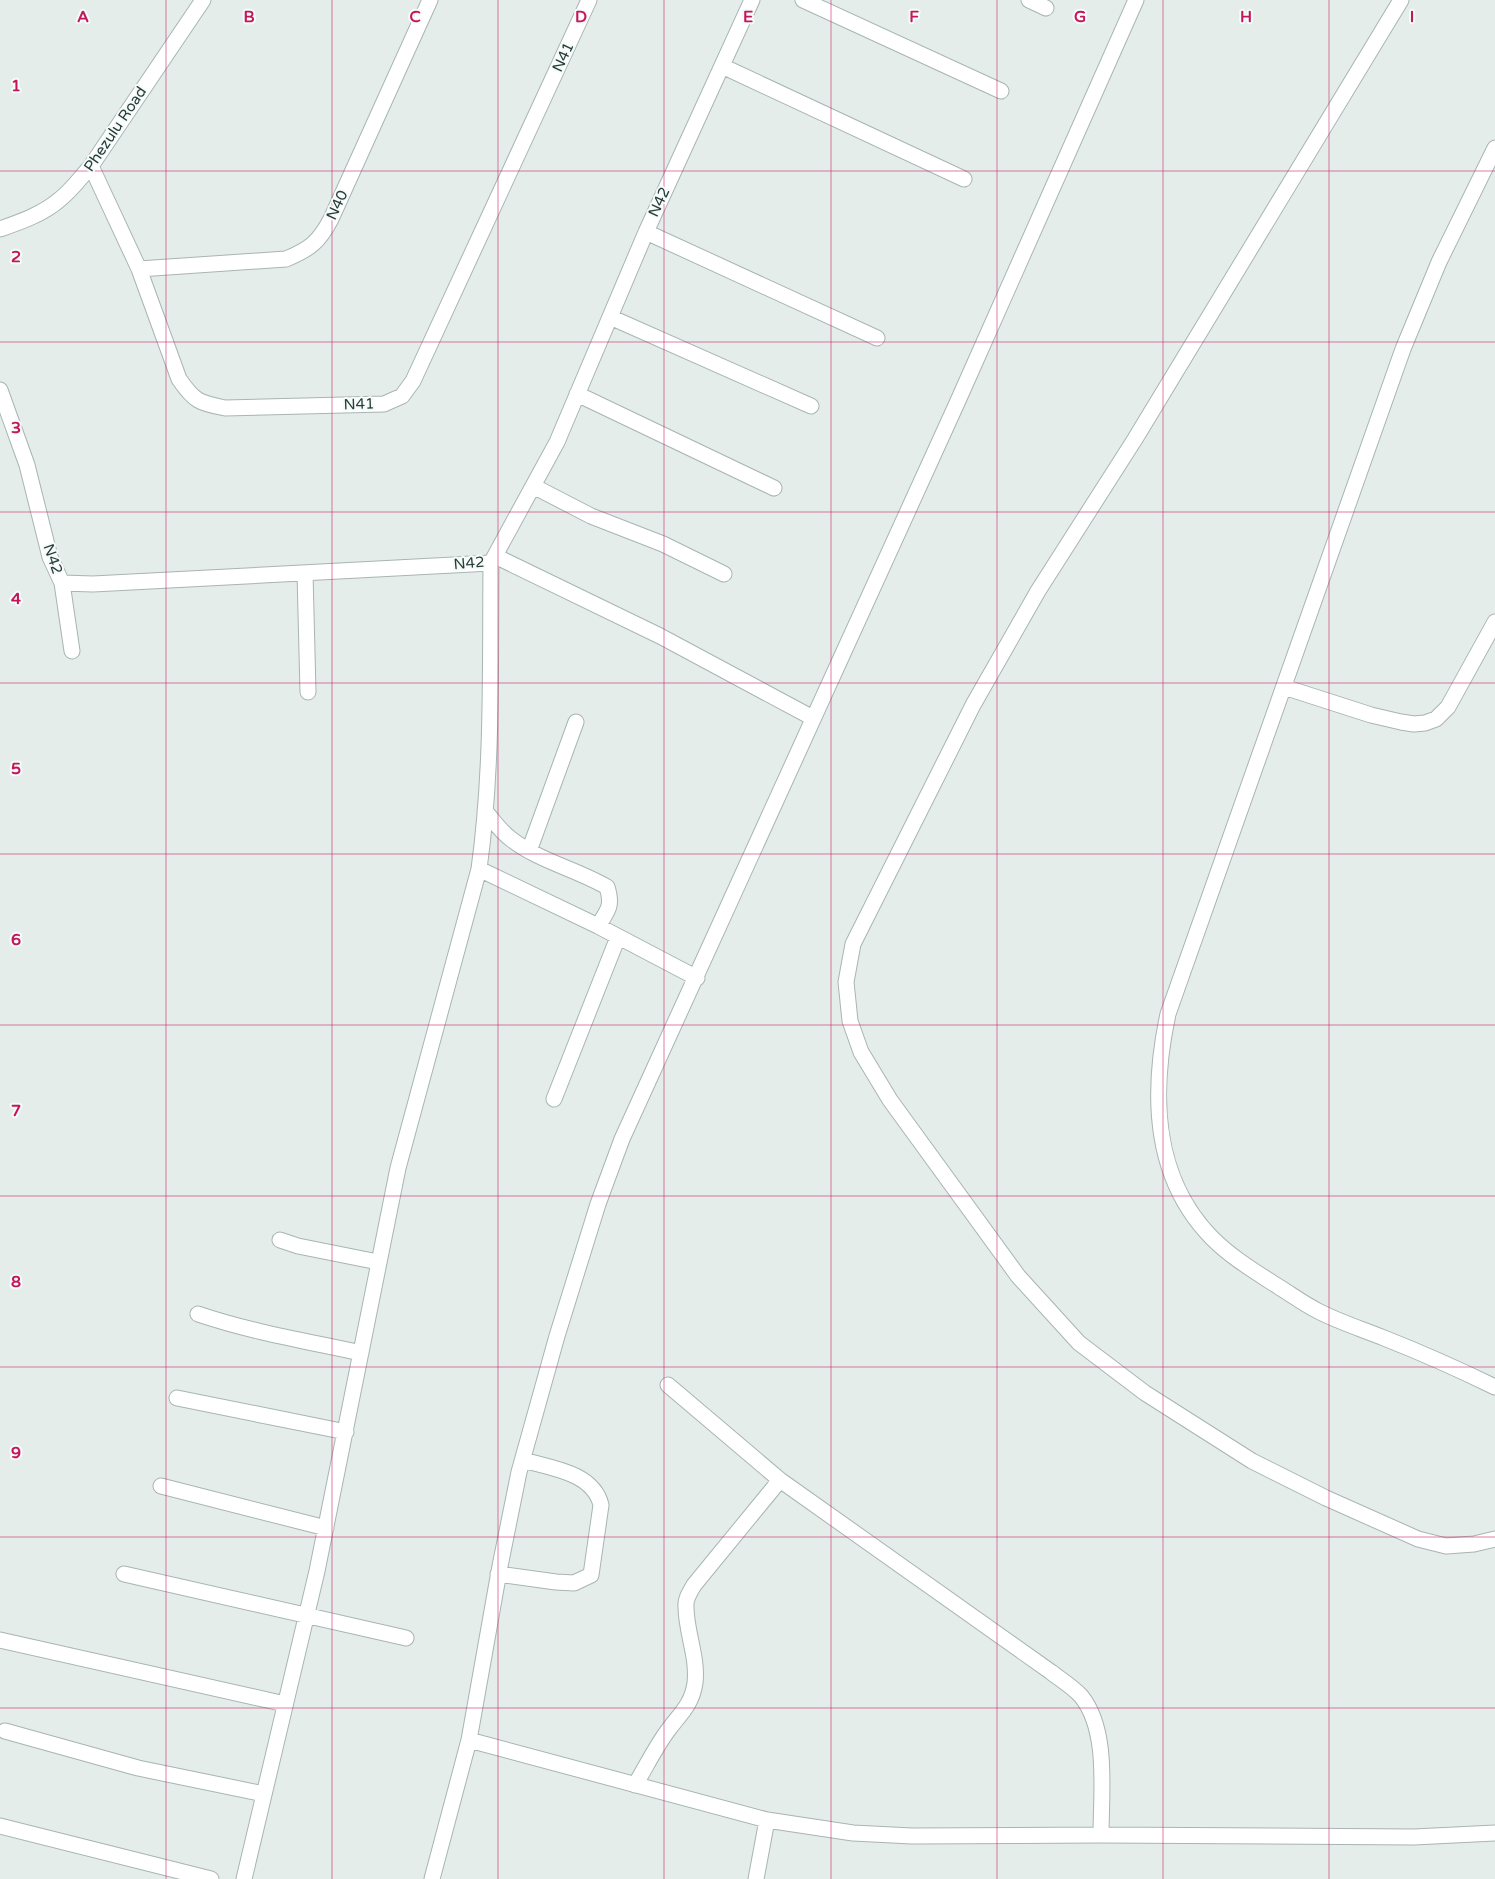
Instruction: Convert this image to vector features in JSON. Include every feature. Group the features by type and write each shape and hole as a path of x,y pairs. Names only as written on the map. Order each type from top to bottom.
{"street":[{"name":"Phezulu Road","path":"0,229 25,220 59,201 91,166 204,0"},
{"name":"N40","path":"139,269 286,259 306,250 322,234 331,219 430,0"},
{"name":"N41","path":"91,166 139,269 179,379 190,395 204,404 225,408 384,404 402,396 413,381 589,0"},
{"name":"N42","path":"0,390 3,406 27,465 50,557 62,583 93,584 305,573 493,560 557,442 646,232 752,0"},
{"path":"803,0 1001,91"},
{"path":"1029,0 1046,8"},
{"path":"432,1879 469,1740 498,1574 523,1460 557,1336 598,1204 622,1139 697,978 1136,0"},
{"path":"1401,0 1140,431 1038,591 982,689 925,798 854,944 846,982 850,1021 861,1052 890,1100 1018,1276 1079,1343 1145,1393 1252,1461 1326,1498 1418,1539 1446,1546 1474,1544 1495,1539"},
{"path":"722,66 964,179"},
{"path":"1495,148 1439,262 1403,349 1168,1014 1160,1062 1158,1096 1161,1135 1170,1170 1185,1204 1212,1237 1243,1264 1318,1311 1439,1360 1495,1387"},
{"path":"646,232 876,338"},
{"path":"610,317 810,406"},
{"path":"577,394 774,488"},
{"path":"533,486 591,516 663,544 724,574"},
{"path":"244,1879 326,1528 398,1168 479,869 489,768 493,560 660,636 813,718"},
{"path":"305,573 308,692"},
{"path":"62,583 72,651"},
{"path":"1284,687 1387,719 1414,724 1425,723 1436,719 1448,707 1495,622"},
{"path":"529,851 576,722"},
{"path":"485,811 509,838 529,851 607,887 610,907 598,926"},
{"path":"479,869 598,926 697,978"},
{"path":"554,1099 618,937"},
{"path":"280,1240 298,1246 378,1262"},
{"path":"198,1314 223,1323 260,1332 361,1353"},
{"path":"668,1385 780,1480 1051,1672 1080,1696 1094,1717 1099,1742 1102,1772 1101,1835"},
{"path":"177,1398 346,1432"},
{"path":"498,1574 574,1583 591,1575 601,1505 599,1497 591,1486 580,1477 523,1460"},
{"path":"635,1785 668,1730 684,1712 691,1698 695,1664 685,1605 688,1595 694,1585 780,1480"},
{"path":"161,1486 326,1528"},
{"path":"124,1574 406,1638"},
{"path":"0,1640 285,1704"},
{"path":"4,1731 138,1768 264,1794"},
{"path":"469,1740 767,1820 863,1833 912,1836 1414,1837 1495,1833"},
{"path":"756,1879 767,1820"},
{"path":"0,1826 211,1879"}]}
